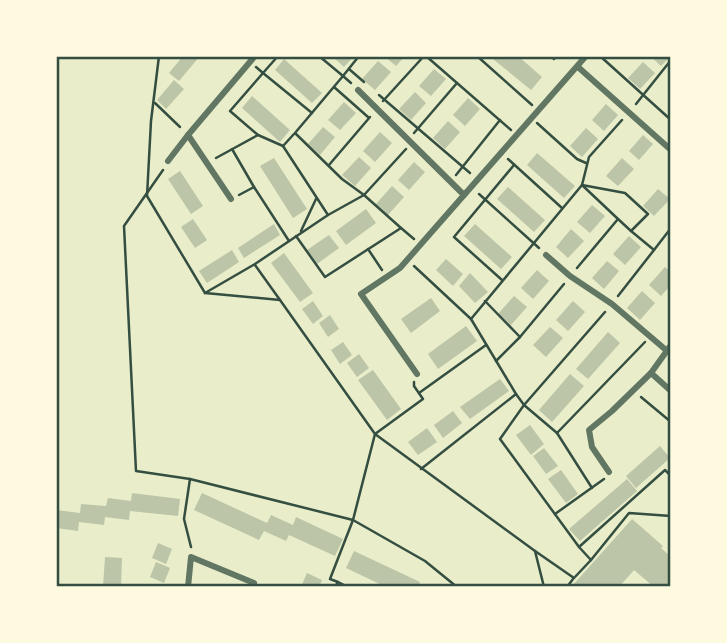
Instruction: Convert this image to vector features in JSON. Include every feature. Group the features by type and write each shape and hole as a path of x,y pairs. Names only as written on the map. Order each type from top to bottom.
{"street":[{"path":"416,372 360,294 407,260 586,56"},
{"path":"168,161 253,59"},
{"path":"578,67 671,150"},
{"path":"358,90 464,195"},
{"path":"188,135 231,200"},
{"path":"546,255 570,276 669,348 650,373 589,430 592,447 608,472"},
{"path":"650,373 671,391"},
{"path":"188,587 191,557 254,583"}],"path":[{"path":"159,56 147,196 205,293"},
{"path":"278,56 229,111 258,135 283,146 328,215"},
{"path":"319,56 358,90"},
{"path":"283,146 359,56"},
{"path":"329,165 376,108 425,56 518,135"},
{"path":"477,56 539,111"},
{"path":"600,56 671,120"},
{"path":"253,59 262,73 312,113"},
{"path":"471,319 582,185 586,163 671,60"},
{"path":"349,69 367,84"},
{"path":"205,293 364,195 457,83"},
{"path":"334,88 368,117"},
{"path":"375,92 478,179"},
{"path":"153,102 188,135"},
{"path":"532,119 586,163"},
{"path":"450,181 500,121"},
{"path":"295,134 342,179 420,245"},
{"path":"207,163 258,135"},
{"path":"232,149 289,241"},
{"path":"501,153 562,208"},
{"path":"168,161 147,196 124,226 136,471 190,478 353,520 425,561 457,587"},
{"path":"502,280 454,237 514,165"},
{"path":"582,185 654,250"},
{"path":"582,185 625,193 648,214 631,231"},
{"path":"231,200 254,187"},
{"path":"471,187 533,244"},
{"path":"300,234 317,198"},
{"path":"496,361 520,337 618,219"},
{"path":"296,236 325,277 401,228"},
{"path":"591,560 500,439 524,405 611,304 671,228"},
{"path":"368,249 386,277"},
{"path":"407,260 471,319 516,394 524,405 557,433 592,488"},
{"path":"255,264 375,433 421,469 575,578"},
{"path":"205,293 280,300"},
{"path":"485,301 520,337"},
{"path":"557,433 651,337"},
{"path":"419,393 486,345"},
{"path":"348,587 330,579 353,520 375,433 423,399 414,386 416,372"},
{"path":"633,390 671,422"},
{"path":"421,469 516,394"},
{"path":"579,547 665,470 671,476"},
{"path":"555,514 610,475 608,472"},
{"path":"190,478 184,519 191,542 191,557"},
{"path":"566,587 629,513 671,516"},
{"path":"535,551 544,587"},
{"path":"335,587 338,582"}],"building":[{"path":"183,56 200,56 179,81 169,73"},
{"path":"332,56 354,56 344,67"},
{"path":"384,56 405,56 396,66"},
{"path":"495,56 518,56 542,77 531,90 493,59"},
{"path":"650,56 671,56 661,66"},
{"path":"284,59 322,93 312,103 275,70"},
{"path":"378,61 391,72 375,90 362,79"},
{"path":"643,62 655,73 640,89 628,78"},
{"path":"434,69 446,79 431,96 419,86"},
{"path":"174,80 184,89 166,109 157,100"},
{"path":"415,92 426,103 411,120 399,109"},
{"path":"252,96 290,130 280,142 242,108"},
{"path":"468,98 480,109 465,126 453,115"},
{"path":"344,102 356,113 340,130 328,120"},
{"path":"606,104 618,115 604,131 592,120"},
{"path":"448,121 460,132 445,149 433,138"},
{"path":"323,127 335,137 320,155 308,144"},
{"path":"586,128 598,139 582,157 570,146"},
{"path":"380,132 392,143 375,162 363,151"},
{"path":"643,135 653,144 639,160 629,151"},
{"path":"537,153 575,186 564,198 527,165"},
{"path":"359,157 371,168 355,186 342,175"},
{"path":"274,158 307,209 293,218 260,166"},
{"path":"622,158 634,169 618,186 606,176"},
{"path":"414,162 425,172 409,190 398,180"},
{"path":"180,171 203,206 191,214 168,179"},
{"path":"392,186 404,197 388,215 376,204"},
{"path":"508,187 545,220 534,232 497,199"},
{"path":"658,189 670,199 654,216 643,206"},
{"path":"592,205 605,216 590,233 577,222"},
{"path":"366,209 376,223 346,245 336,231"},
{"path":"193,219 207,240 195,248 181,227"},
{"path":"274,224 280,235 244,258 238,248"},
{"path":"475,224 512,257 501,269 464,236"},
{"path":"571,229 584,241 568,258 556,247"},
{"path":"329,235 339,248 317,264 307,250"},
{"path":"629,236 641,247 625,265 613,254"},
{"path":"232,250 239,262 207,283 199,271"},
{"path":"284,253 313,293 300,302 271,263"},
{"path":"446,259 463,274 453,286 436,270"},
{"path":"607,261 619,271 604,289 592,278"},
{"path":"665,267 671,272 671,285 661,296 649,285"},
{"path":"537,270 549,281 533,299 521,288"},
{"path":"470,273 488,292 475,303 459,286"},
{"path":"642,291 655,303 640,320 627,308"},
{"path":"514,296 527,307 511,325 498,314"},
{"path":"431,298 440,311 411,333 401,319"},
{"path":"313,301 323,316 313,324 302,309"},
{"path":"573,301 585,312 568,331 556,320"},
{"path":"330,315 339,329 328,337 319,323"},
{"path":"466,326 477,341 438,369 428,354"},
{"path":"550,327 563,338 546,357 533,345"},
{"path":"608,332 620,343 588,379 576,369"},
{"path":"343,342 352,355 340,364 331,350"},
{"path":"359,354 369,368 357,377 347,363"},
{"path":"373,370 401,409 387,420 358,380"},
{"path":"570,374 584,386 552,422 539,410"},
{"path":"500,379 509,391 470,419 460,407"},
{"path":"453,411 462,423 443,438 434,425"},
{"path":"530,425 544,444 531,455 516,435"},
{"path":"427,428 437,442 418,455 408,442"},
{"path":"660,446 670,458 636,488 626,476"},
{"path":"544,448 558,466 546,474 533,456"},
{"path":"561,470 578,494 566,503 548,479"},
{"path":"627,479 637,491 580,541 569,529"},
{"path":"132,493 180,499 178,516 130,511 129,520 105,517 104,525 79,522 78,531 56,528 56,510 80,513 81,504 106,506 108,498 131,501"},
{"path":"202,493 267,523 271,515 293,525 296,517 343,539 335,556 289,535 286,541 264,531 259,540 194,510"},
{"path":"632,519 663,546 661,548 671,557 671,587 654,587 634,570 619,587 574,587 573,585"},
{"path":"158,543 172,549 166,564 152,558"},
{"path":"354,551 420,582 418,587 386,587 346,568"},
{"path":"105,557 122,558 121,587 103,587"},
{"path":"156,562 170,568 164,583 150,577"},
{"path":"307,573 322,580 319,587 301,587"}]}
